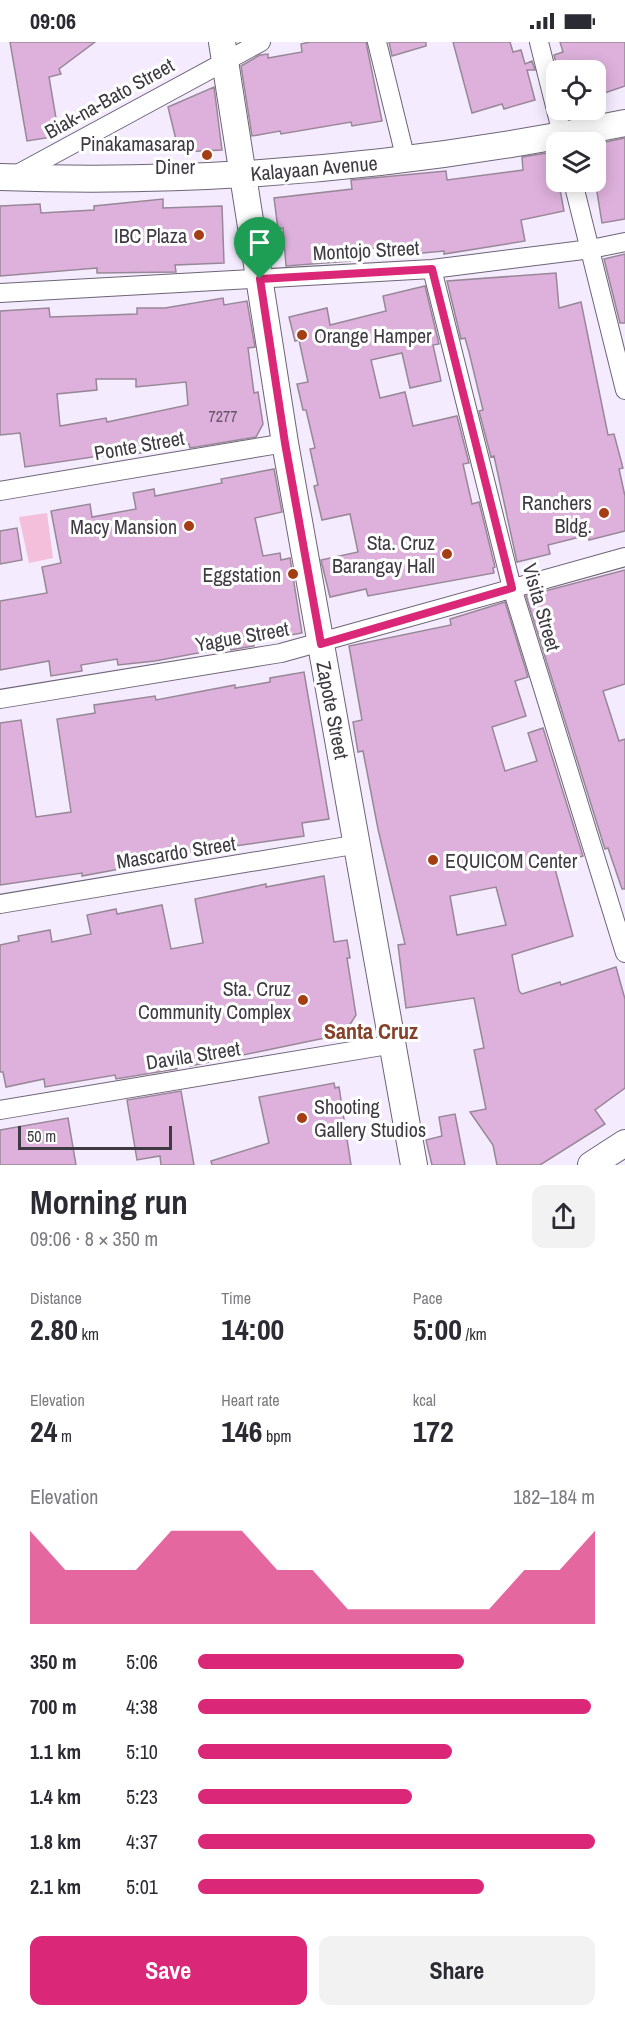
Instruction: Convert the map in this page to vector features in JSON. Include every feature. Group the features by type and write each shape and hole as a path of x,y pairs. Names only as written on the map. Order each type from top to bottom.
{"street":[{"name":"Biak-na-Bato Street","path":"6,177 224,51 261,42"},
{"path":"376,42 406,160"},
{"path":"539,42 561,132"},
{"name":"Zapote Street","path":"224,51 285,443 414,1165"},
{"name":"Kalayaan Avenue","path":"590,132 625,123"},
{"name":"Kalayaan Avenue","path":"6,177 117,178 243,174 406,160 546,141"},
{"path":"576,192 625,390"},
{"name":"Montojo Street","path":"0,293 432,269 591,249 625,242"},
{"name":"Visita Street","path":"432,269 512,588 625,952"},
{"name":"Ponte Street","path":"0,491 285,443"},
{"name":"Yague Street","path":"0,699 281,653 321,644 625,557"},
{"name":"Mascardo Street","path":"0,904 358,844"},
{"name":"Davila Street","path":"0,1110 394,1044"},
{"path":"591,1165 625,1143"}],"shaded area":[{"path":"47,513 53,558 29,563 19,517"}],"building":[{"path":"10,42 95,42 59,69 61,74 49,77 59,136 27,141"},
{"path":"366,42 382,121 352,126 351,122 281,134 280,131 252,136 241,66 260,55 268,54 268,58 302,52 301,44"},
{"path":"389,42 426,42 426,46 392,56"},
{"path":"453,42 510,42 513,52 521,50 525,64 532,61 535,70 527,70 535,100 504,109 502,104 472,113"},
{"path":"560,42 625,42 625,86 606,93 606,60 555,60 554,55 563,52"},
{"path":"214,87 222,150 179,152 168,107"},
{"path":"625,138 625,219 602,223 597,192 606,192 606,142"},
{"path":"546,153 546,192 560,192 564,211 521,220 525,241 444,254 444,251 390,256 390,247 349,250 350,261 286,266 283,228 278,229 274,198 352,189 351,180 446,171 447,180 523,170 522,157"},
{"path":"163,199 163,208 222,206 224,263 175,265 176,272 97,273 97,268 0,276 0,206 40,204 41,213 94,210 94,206"},
{"path":"625,254 625,323 620,323 604,259"},
{"path":"556,273 559,308 581,302 608,435 614,434 623,468 619,469 625,496 625,531 589,540 588,535 548,545 550,554 517,562 494,456 491,457 479,411 483,410 469,352 465,338 461,339 447,281"},
{"path":"425,286 439,344 433,345 441,381 410,388 402,353 371,360 380,398 405,392 413,426 457,416 469,463 463,464 472,504 479,502 495,567 493,568 494,573 368,596 366,589 330,597 321,560 358,552 350,514 322,520 314,486 318,485 310,449 315,448 297,384 308,382 299,340 295,341 289,317 327,308 330,325 386,311 383,296"},
{"path":"223,298 224,305 247,301 255,347 248,348 254,393 258,392 263,424 256,437 190,448 189,444 114,458 113,454 25,467 20,433 0,435 0,311 49,308 50,317 137,314 137,308 165,308","holes":["96,379 136,379 136,387 186,382 188,405 107,422 106,418 60,426 57,394 97,390"]},
{"path":"274,469 282,512 255,518 263,556 280,553 281,560 290,558 302,633 253,642 254,646 231,650 230,647 155,661 118,665 117,659 81,665 82,671 51,676 49,661 0,670 0,601 47,593 42,567 61,563 51,511 90,504 92,517 136,509 133,493 154,489 155,496 222,483 221,479"},
{"path":"17,528 22,560 0,564 0,531"},
{"path":"625,570 625,684 603,691 619,741 625,739 625,889 622,889 608,848 605,849 526,596"},
{"path":"505,602 528,677 515,681 526,716 492,727 505,771 537,761 528,733 543,728 583,856 554,865 573,936 512,955 519,991 522,994 560,982 561,985 616,967 625,999 625,1088 595,1110 605,1124 540,1165 497,1165 493,1145 470,1112 486,1109 474,1050 484,1048 474,998 406,1008 398,945 405,944 378,829 363,751 358,752 353,722 362,720 349,646 451,625 450,619","holes":["496,887 506,925 457,935 450,896"]},
{"path":"304,672 329,819 302,823 304,836 151,858 152,863 82,876 82,873 0,885 0,723 21,720 36,817 71,812 57,719 95,713 94,705 155,696 156,700 235,685 235,688 270,682 270,678"},
{"path":"324,876 334,942 347,940 350,958 347,958 356,1015 344,1034 190,1066 189,1061 176,1065 177,1069 116,1079 115,1075 45,1087 44,1079 6,1087 3,1072 0,1072 0,945 19,941 18,936 50,930 52,942 91,934 87,915 116,909 117,914 162,905 171,949 203,943 195,899 266,884 266,887"},
{"name":"Shooting Gallery Studios","path":"334,1083 335,1088 339,1087 351,1165 212,1165 211,1161 269,1143 259,1097"},
{"path":"181,1091 194,1165 161,1165 160,1156 137,1160 127,1100"},
{"path":"455,1114 465,1165 432,1165 426,1140 442,1136 439,1117"},
{"path":"68,1118 76,1165 0,1165 0,1130"}],"place":[{"name":"Pinakamasarap Diner","path":"207,155"},
{"name":"IBC Plaza","path":"199,235"},
{"name":"Orange Hamper","path":"302,335"},
{"name":"Ranchers Bldg.","path":"604,513"},
{"name":"Macy Mansion","path":"189,526"},
{"name":"Sta. Cruz Barangay Hall","path":"447,554"},
{"name":"Eggstation","path":"293,574"},
{"name":"EQUICOM Center","path":"433,860"},
{"name":"Sta. Cruz Community Complex","path":"303,1000"},
{"name":"Shooting Gallery Studios","path":"302,1118"}],"district":[{"name":"Santa Cruz","path":"371,1031"}],"route":[{"path":"432,269 512,588 321,644 285,443 260,279 432,269"}]}
